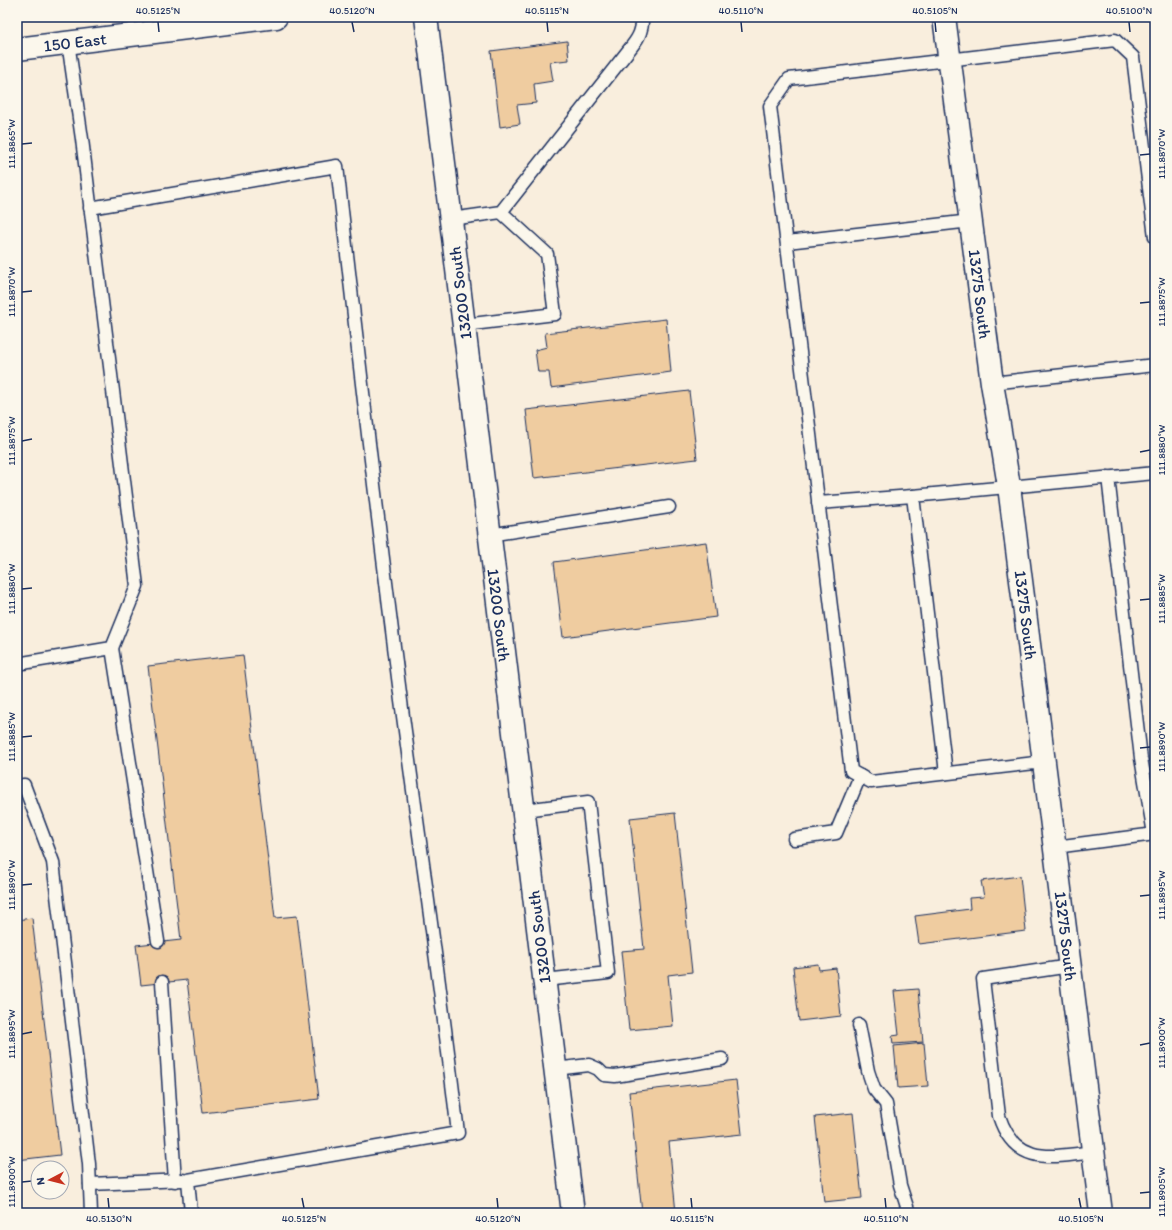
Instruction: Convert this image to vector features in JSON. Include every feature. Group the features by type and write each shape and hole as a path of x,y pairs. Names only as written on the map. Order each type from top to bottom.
{"street":[{"name":"150 East","path":"17,49 276,17"},
{"name":"13200 South","path":"426,17 573,1213"},
{"name":"13275 South","path":"944,17 992,383 1009,486 1101,1213"}],"lane":[{"path":"451,219 502,212 632,46 642,30 642,17"},
{"path":"1044,762 871,782 851,771 770,106 789,78 1116,40 1133,57 1155,237"},
{"path":"68,42 137,586 112,648 158,941"},
{"path":"90,208 337,166 366,427 458,1133 188,1180 90,1184"},
{"path":"464,325 556,314 547,254 502,212"},
{"path":"787,242 971,221"},
{"path":"992,383 1155,365"},
{"path":"818,503 913,496 1155,473"},
{"path":"1055,847 1154,834 1141,758 1108,477"},
{"path":"913,496 946,774"},
{"path":"490,535 669,507"},
{"path":"17,664 112,648"},
{"path":"794,839 836,833 860,776"},
{"path":"17,786 24,785 53,862 88,1156 91,1213"},
{"path":"524,810 588,802 608,973 544,980"},
{"path":"1070,966 982,979 999,1116 1003,1130 1010,1140 1026,1152 1049,1157 1094,1152"},
{"path":"162,982 175,1180"},
{"path":"859,1024 868,1071 872,1083 880,1098 886,1104 900,1185 909,1213"},
{"path":"555,1069 589,1065 598,1069 604,1075 615,1076 722,1059"},
{"path":"188,1180 190,1213"}],"building":[{"path":"567,41 569,60 550,62 553,81 534,84 536,103 517,105 520,124 500,127 491,51"},
{"path":"666,319 671,372 551,388 549,372 538,372 535,350 547,347 545,333"},
{"path":"689,391 697,459 534,478 526,410"},
{"path":"706,542 716,617 563,637 554,562"},
{"path":"243,655 275,918 297,916 319,1099 203,1113 187,980 141,985 136,945 181,940 148,666"},
{"path":"675,813 692,972 668,975 673,1026 629,1030 621,951 644,949 630,818"},
{"path":"1020,876 1026,931 919,944 915,916 970,909 969,898 984,897 981,881"},
{"path":"32,918 60,1155 17,1160 17,920"},
{"path":"818,964 819,970 836,968 841,1016 799,1021 793,967"},
{"path":"918,989 923,1042 893,1044 892,1036 899,1035 894,991"},
{"path":"924,1043 928,1086 898,1088 894,1046"},
{"path":"736,1080 742,1134 669,1142 676,1213 642,1213 629,1092"},
{"path":"853,1113 862,1198 824,1202 815,1117"}]}
